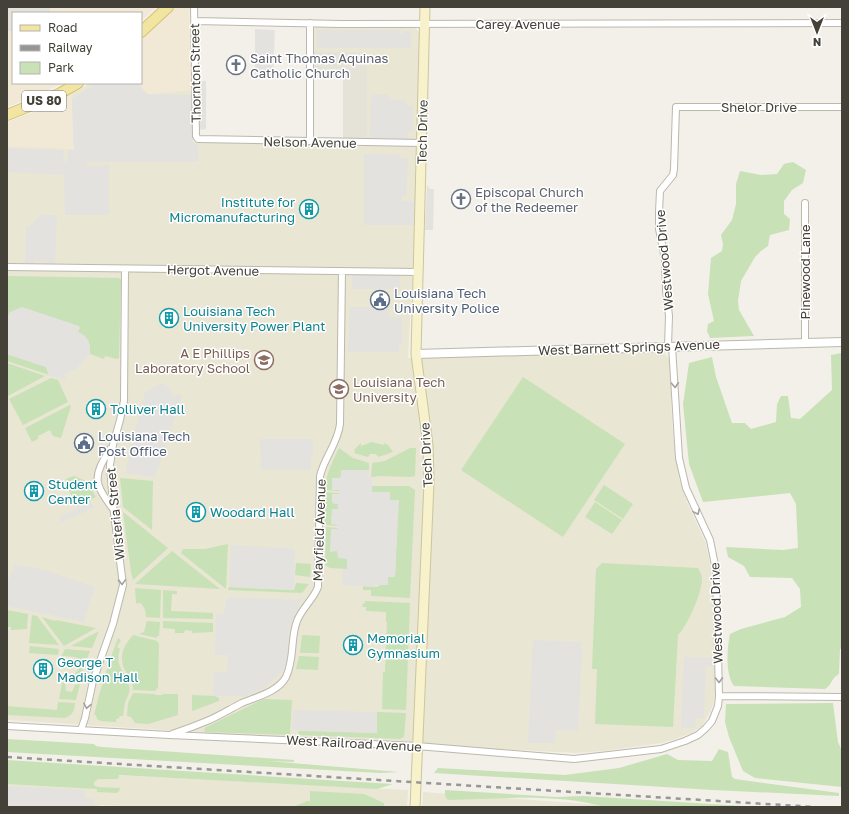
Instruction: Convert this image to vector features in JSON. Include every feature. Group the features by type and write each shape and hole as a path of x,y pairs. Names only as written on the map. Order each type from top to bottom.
{"main road":[{"path":"142,31 168,7"},
{"name":"Tech Drive","path":"415,807 428,476 428,445 416,354 425,7"},
{"name":"US 80","path":"7,115 59,94 76,84"}],"street":[{"name":"Thornton Street","path":"194,7 196,136 198,139"},
{"name":"Carey Avenue","path":"195,21 425,24 842,22"},
{"path":"310,23 310,142"},
{"name":"Shelor Drive","path":"676,107 842,107"},
{"name":"Westwood Drive","path":"676,107 674,170 673,175 660,191 659,229 665,258 670,346 681,468 686,488 710,540 716,570 718,706 712,721 698,735"},
{"name":"Nelson Avenue","path":"198,139 422,143"},
{"name":"Pinewood Lane","path":"805,202 805,342"},
{"name":"Hergot Avenue","path":"7,267 419,272"},
{"name":"Wisteria Street","path":"81,730 93,681 113,624 123,585 110,465 113,444 124,401 125,268"},
{"name":"Mayfield Avenue","path":"168,735 208,721 270,691 284,679 292,661 296,623 301,611 314,596 318,587 320,476 324,462 338,434 340,424 342,271"},
{"name":"West Barnett Springs Avenue","path":"416,354 842,342"},
{"path":"113,444 100,467 98,476 100,491 114,510"},
{"path":"719,696 842,697"},
{"name":"West Railroad Avenue","path":"7,726 417,746 574,759 661,749 676,745 698,735"}],"shaded area":[{"path":"7,7 50,7 50,12 12,12 12,31 7,31"},
{"path":"50,7 156,7 142,20 142,12 50,12"},
{"path":"176,7 189,7 192,90 146,94 139,84 142,84 142,39"},
{"name":"Louisiana Tech University","path":"407,27 415,28 420,33 415,227 408,358 658,352 665,354 670,360 672,378 671,401 673,434 679,479 687,502 706,544 712,572 715,639 715,692 713,705 708,716 702,726 693,732 662,743 603,751 575,753 417,746 7,720 7,146 74,149 71,95 88,84 139,84 147,94 192,90 193,142 367,146 367,52 313,51 313,30 315,28"},
{"path":"255,29 275,30 273,76 255,76"},
{"path":"400,30 400,34 404,31 411,31 411,48 317,48 317,31"},
{"path":"7,31 12,31 12,84 61,84 7,107"},
{"path":"313,51 368,52 367,139 343,139 343,78 313,78"},
{"path":"199,81 206,81 206,129 199,130"},
{"path":"94,84 139,84 147,94 192,95 193,142 198,146 199,160 196,162 87,162 87,167 109,165 109,215 65,215 64,175 7,172 7,148 63,150 64,160 66,163 68,161 68,150 74,150 72,99"},
{"path":"387,94 391,100 405,100 407,106 413,106 413,131 407,132 409,139 369,138 371,98 373,95"},
{"path":"71,95 74,149 7,146 7,122 48,107"},
{"path":"364,154 400,155 400,158 408,158 406,196 402,196 401,199 402,201 413,201 416,199 415,227 413,225 364,225"},
{"path":"427,185 430,189 434,189 433,230 425,230"},
{"path":"41,215 57,215 55,264 46,264 46,262 34,261 34,264 25,264 26,226 30,226"},
{"path":"352,275 400,275 400,289 352,289"},
{"path":"22,307 79,326 80,328 78,332 84,335 88,340 90,354 75,370 64,374 65,380 49,375 46,367 7,354 7,317 10,312"},
{"path":"350,307 389,307 389,317 402,318 402,345 399,345 399,352 348,352"},
{"path":"162,383 170,388 173,396 180,394 182,397 155,477 125,473 145,392"},
{"path":"260,439 313,439 313,458 311,458 311,470 261,469"},
{"path":"341,470 369,470 369,477 372,477 372,492 390,492 390,500 399,500 395,577 388,577 388,585 379,585 378,587 342,585 343,569 347,569 347,559 338,558 337,551 330,552 331,529 338,528 337,525 331,524 332,509 338,509 338,504 332,503 332,494 339,494 339,490 332,490 332,478 340,478"},
{"path":"91,502 95,507 62,522 59,517"},
{"path":"231,545 295,549 294,590 229,587"},
{"path":"14,564 44,570 95,587 84,622 7,606 7,585"},
{"path":"228,598 294,600 302,598 291,624 288,636 287,661 283,671 264,688 244,696 213,696 214,672 227,672 228,655 215,655 216,614 222,613 225,610 226,601"},
{"path":"533,640 582,642 578,731 556,730 555,743 528,743"},
{"path":"684,657 712,658 712,666 706,666 704,718 696,718 695,728 681,727"},
{"path":"293,710 377,712 377,733 292,730"},
{"path":"7,770 408,790 407,807 144,807 100,805 100,807 7,807"},
{"path":"7,786 85,790 85,798 94,799 94,807 7,807"},
{"path":"423,792 631,807 422,807"}],"green space":[{"path":"793,162 806,170 803,183 792,190 784,201 784,214 790,219 789,230 770,235 768,246 755,257 741,281 738,301 739,310 754,336 710,338 707,331 708,324 714,321 708,294 711,258 722,251 723,244 721,235 732,220 736,204 736,184 740,171 761,175 777,174 784,164"},
{"path":"7,276 119,278 121,280 119,358 117,359 105,356 104,359 90,354 88,340 7,317"},
{"path":"842,353 842,648 840,649 839,674 825,689 734,686 729,675 728,668 728,646 730,634 741,629 785,617 801,607 800,589 792,578 750,577 744,566 728,557 726,547 783,550 798,548 796,504 790,493 703,502 689,464 683,404 689,363 712,357 716,377 732,423 745,423 751,429 776,422 777,404 781,396 788,396 791,418 800,419 832,390 831,355"},
{"path":"7,354 46,367 49,375 7,361"},
{"path":"7,363 45,376 8,396"},
{"path":"523,377 625,444 563,537 461,470"},
{"path":"51,378 58,380 68,402 23,425 9,399"},
{"path":"70,405 71,406 61,438 53,436 50,430 38,436 38,439 32,442 25,428"},
{"path":"372,442 384,445 384,443 388,445 393,452 378,457 376,454 370,454 368,457 354,453 354,450 361,443 361,446"},
{"path":"339,448 353,458 369,463 369,470 342,470 340,478 333,478 339,491 325,490 328,473"},
{"path":"410,448 416,448 415,476 371,477 372,463 385,461"},
{"path":"74,476 91,483 96,497 77,506 65,483 66,479"},
{"path":"120,478 153,481 152,530 123,507"},
{"path":"604,485 633,504 623,519 594,500"},
{"path":"372,486 409,486 415,490 410,598 371,596 371,590 363,590 363,586 378,587 388,577 395,577 398,500 390,500 390,492 372,492"},
{"path":"325,492 339,493 332,494 332,503 338,504 338,509 332,509 338,526 325,525 325,506 327,506 327,504 325,504"},
{"path":"595,502 622,520 612,534 585,517"},
{"path":"123,512 168,548 133,580 131,572"},
{"path":"326,527 338,528 331,529 335,551 347,559 347,569 330,568 325,565"},
{"path":"228,544 226,589 181,553 183,549 205,549"},
{"path":"172,551 220,589 135,584"},
{"path":"296,563 311,564 310,577 295,575"},
{"path":"602,563 698,568 701,573 702,583 694,608 686,624 678,635 673,727 595,724 597,669 592,669 596,569"},
{"path":"296,583 309,584 302,593 228,590 229,587 294,590"},
{"path":"135,588 161,590 160,618 146,617 143,606 140,603 136,603"},
{"path":"163,590 177,591 177,594 172,594 171,611 213,613 213,619 163,618"},
{"path":"365,601 410,603 406,710 382,709 383,672 385,672 386,612 366,611 366,607 362,607"},
{"path":"7,610 28,614 27,629 11,630 11,627 7,627"},
{"path":"32,615 37,616 59,645 29,643"},
{"path":"42,617 55,621 96,628 64,646"},
{"path":"147,621 160,622 159,636 157,636 157,638 139,634 144,632"},
{"path":"163,621 213,623 213,632 192,633 192,631 185,630 184,633 175,633 175,629 163,628"},
{"path":"99,631 92,648 71,646"},
{"path":"133,635 157,641 159,643 158,689 156,688 156,691 133,690 132,682 123,665 122,656 127,643"},
{"path":"302,635 320,636 319,653 300,653"},
{"path":"118,638 121,640 117,647 120,649 118,661 128,680 129,692 125,703 123,716 116,719 116,722 100,721 97,719 96,715 94,715 104,676"},
{"path":"30,646 59,649 58,655 29,653"},
{"path":"65,649 90,651 81,674 74,675 80,667 76,657 64,656 60,659"},
{"path":"299,656 319,657 318,670 296,669"},
{"path":"62,683 65,683 66,691 72,692 75,685 80,684 76,700 59,699"},
{"path":"133,693 156,695 178,694 178,715 148,724 135,723 131,717 127,716 128,703"},
{"path":"192,695 215,696 219,698 219,701 192,711"},
{"path":"264,699 292,700 290,735 205,732 204,729 206,727"},
{"path":"58,702 75,703 74,710 65,718 7,715 7,706 57,710"},
{"path":"833,703 838,742 842,751 842,787 755,778 743,771 729,737 725,722 726,704"},
{"path":"377,712 406,713 404,737 400,739 298,735 299,731 376,733"},
{"path":"7,739 94,744 102,747 294,760 294,762 268,761 399,772 380,773 7,752"},
{"path":"719,749 728,752 732,777 735,779 839,793 839,796 434,773 438,768 565,775 619,768 667,754 678,760 712,761"},
{"path":"7,760 393,784 377,789 119,775 118,779 98,779 94,782 94,785 97,787 120,788 117,793 97,792 97,789 7,784"},
{"path":"445,790 557,797 583,796 760,807 605,807 547,798 448,800 445,796"},
{"path":"310,791 364,794 384,803 384,807 293,807 310,801"}],"railway":[{"path":"7,757 815,807"}],"place":[{"name":"Saint Thomas Aquinas Catholic Church","path":"236,65"},
{"name":"Episcopal Church of the Redeemer","path":"461,199"},
{"name":"Institute for Micromanufacturing","path":"309,209"},
{"name":"Louisiana Tech University Police","path":"380,300"},
{"name":"Louisiana Tech University Power Plant","path":"169,318"},
{"name":"A E Phillips Laboratory School","path":"264,360"},
{"name":"Louisiana Tech University","path":"339,389"},
{"name":"Tolliver Hall","path":"96,409"},
{"name":"Louisiana Tech Post Office","path":"84,443"},
{"name":"Student Center","path":"34,491"},
{"name":"Woodard Hall","path":"196,512"},
{"name":"Memorial Gymnasium","path":"353,645"},
{"name":"George T Madison Hall","path":"43,669"}]}
